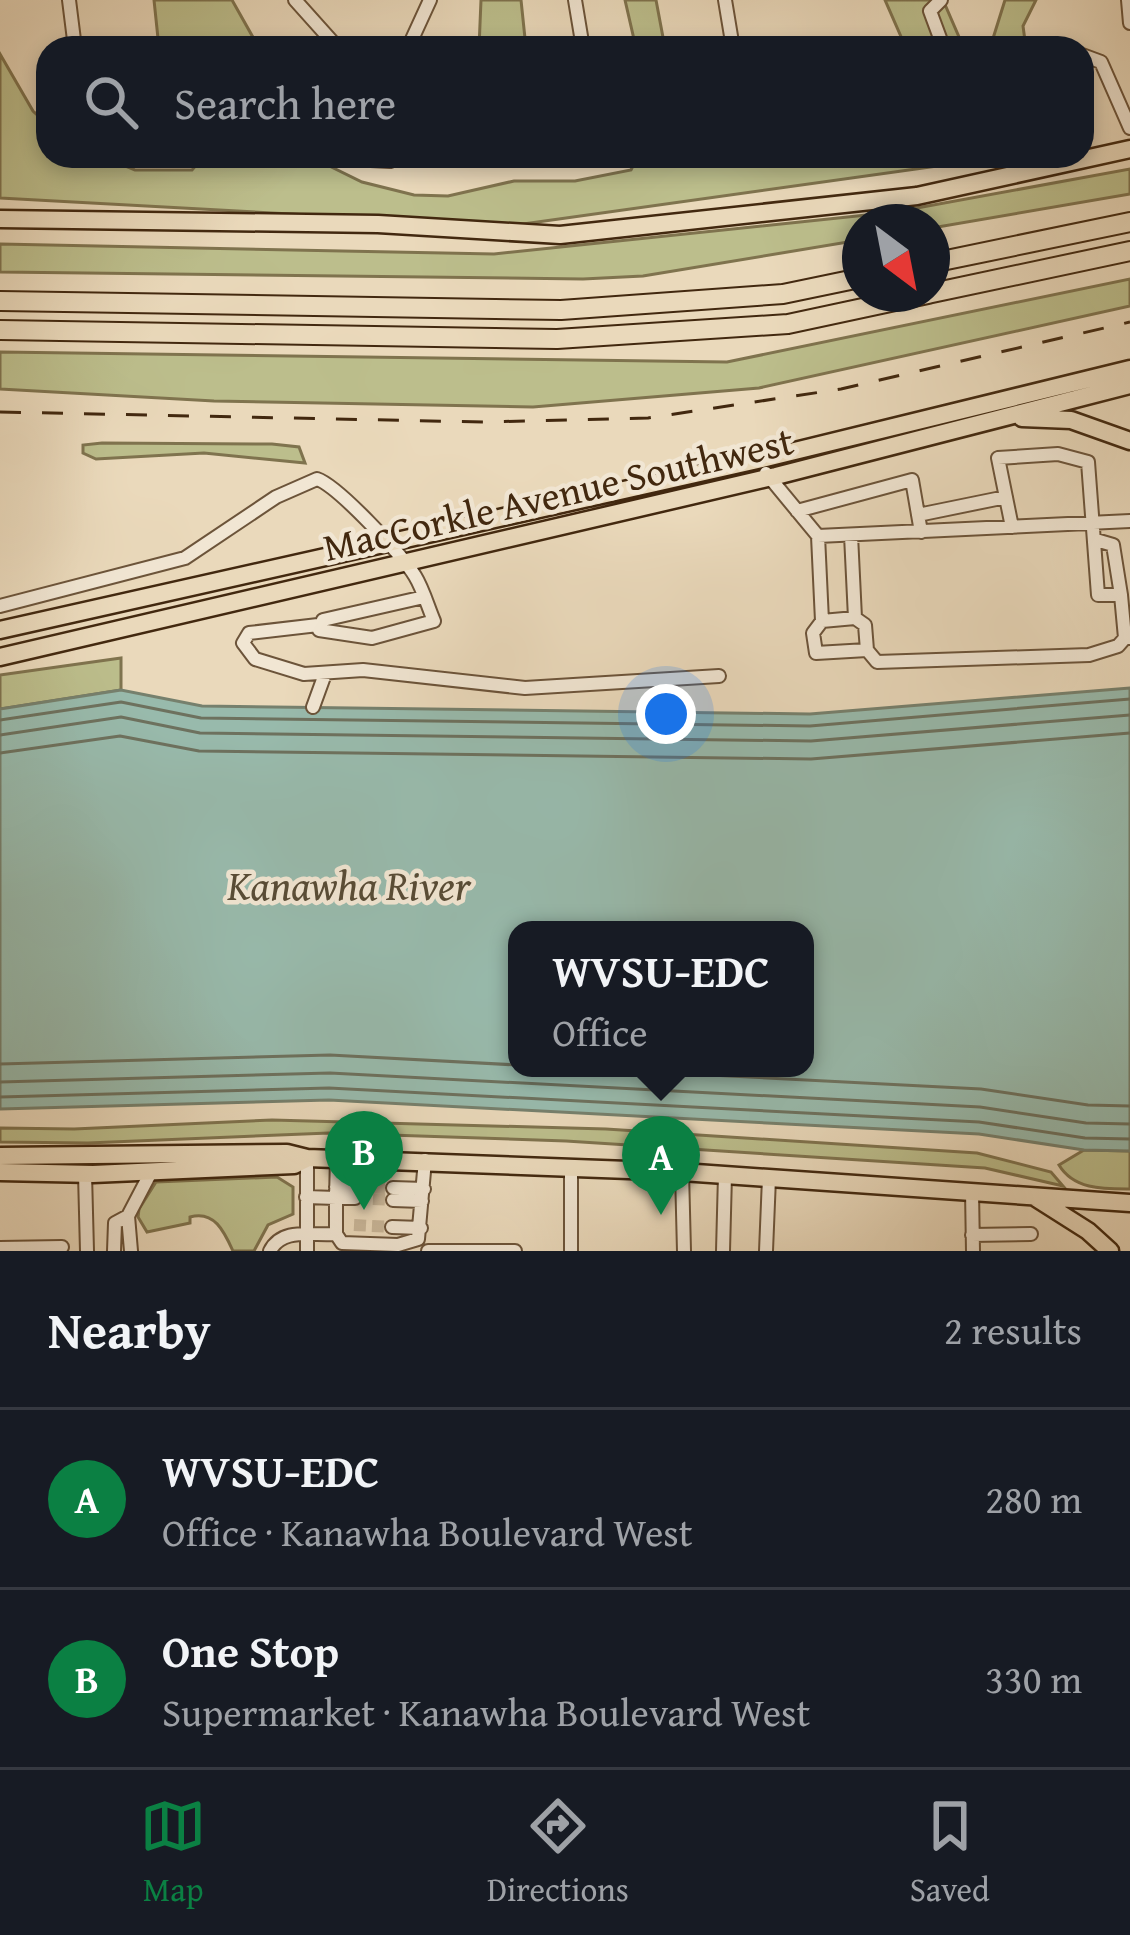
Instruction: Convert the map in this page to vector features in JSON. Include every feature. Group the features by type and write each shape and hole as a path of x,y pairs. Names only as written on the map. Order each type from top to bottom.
{"highway":[{"path":"950,259 1130,222"},
{"path":"950,290 1130,251"},
{"path":"0,301 561,310 783,294 842,282"},
{"path":"0,330 556,339 788,324 845,312"}],"main road":[{"path":"1094,157 1130,149"},
{"path":"0,219 378,224 560,235 917,196 1044,168"},
{"name":"MacCorkle Avenue Southwest","path":"0,658 767,478 974,424 1130,369"},
{"name":"MacCorkle Avenue Southwest","path":"0,630 762,458 1081,389 1130,385"},
{"path":"1081,389 1123,438"},
{"path":"974,424 1036,417 1071,421 1123,438"},
{"path":"0,1156 287,1153 307,1158 682,1172 1130,1202"},
{"path":"0,1172 151,1172 294,1165 307,1158"},
{"path":"1035,1198 1110,1251"},
{"path":"1079,1226 1081,1209 1102,1202"}],"street":[{"path":"69,0 74,36"},
{"path":"295,0 327,36"},
{"path":"413,36 430,0"},
{"path":"575,0 581,36"},
{"path":"725,0 731,36"},
{"path":"939,36 931,11 940,0"},
{"path":"1128,0 1130,23"},
{"path":"1094,56 1130,128"},
{"path":"1012,527 998,458 1058,454 1088,462 1098,595 1121,595"},
{"path":"762,458 767,478 818,536 822,621 813,633 816,653 867,650"},
{"path":"0,606 185,558 277,497 317,479 342,494 405,562 434,621 372,638 325,632 318,625"},
{"path":"797,511 912,480 921,532"},
{"path":"918,515 1006,496"},
{"path":"818,536 1130,521"},
{"path":"851,535 855,618"},
{"path":"822,621 855,618 865,625 867,650 877,662 1089,655 1128,638 1113,545 1096,540"},
{"path":"424,597 318,625 249,633 242,643 255,658 304,674 363,670 525,688 718,676"},
{"path":"313,706 326,674"},
{"path":"307,1158 307,1251"},
{"path":"337,1158 336,1230 342,1243 398,1245 418,1239 425,1160"},
{"path":"571,1166 571,1251"},
{"path":"130,1251 128,1216 151,1172"},
{"path":"682,1172 684,1251"},
{"path":"85,1174 87,1244 114,1244 115,1223 128,1216"},
{"path":"723,1251 725,1175"},
{"path":"766,1251 769,1178"},
{"path":"972,1191 973,1251"},
{"path":"306,1197 355,1193"},
{"path":"393,1194 423,1196"},
{"path":"270,1251 286,1234 354,1226"},
{"path":"392,1227 421,1228"},
{"path":"972,1235 1031,1234"},
{"path":"0,1248 62,1247"},
{"path":"428,1251 514,1251"}],"green space":[{"path":"154,0 232,0 252,36 158,36"},
{"path":"481,0 521,0 525,36 480,36"},
{"path":"625,0 656,0 663,36 633,36"},
{"path":"885,0 943,0 959,36 901,36"},
{"path":"1005,0 1036,0 1023,26 1024,36 994,36"},
{"path":"0,54 36,114 36,168 333,168 362,182 414,195 448,196 514,181 575,181 632,168 923,168 509,226 0,198"},
{"path":"1130,169 1130,194 950,225 950,204 939,204"},
{"path":"842,218 842,243 643,276 0,272 0,244 494,254"},
{"path":"1130,279 1130,306 759,388 533,407 214,401 0,389 0,352 727,362"},
{"path":"272,444 299,447 305,463 204,453 96,459 83,453 83,445"},
{"path":"121,658 121,690 0,709 0,675"},
{"path":"272,1120 606,1129 977,1153 1051,1172 1063,1186 985,1168 566,1141 329,1133 0,1142 0,1128"},
{"path":"1084,1150 1130,1151 1130,1189 1090,1186 1065,1173 1059,1165"},
{"path":"277,1177 293,1187 293,1214 268,1225 254,1251 233,1251 222,1230 206,1217 190,1217 190,1223 147,1232 138,1217 156,1182"}],"water":[{"name":"Kanawha River","path":"1130,688 1130,1151 1084,1150 979,1134 329,1100 0,1109 0,709 121,690 202,706 810,714"}],"tunnel":[{"path":"355,1187 393,1188"},
{"path":"355,1198 393,1200"},
{"path":"354,1225 392,1227"}],"railway":[{"path":"0,412 483,422 648,418 841,389 1130,322"}],"place":[{"name":"One Stop","path":"364,1210"},
{"name":"WVSU-EDC","path":"661,1215"}]}
